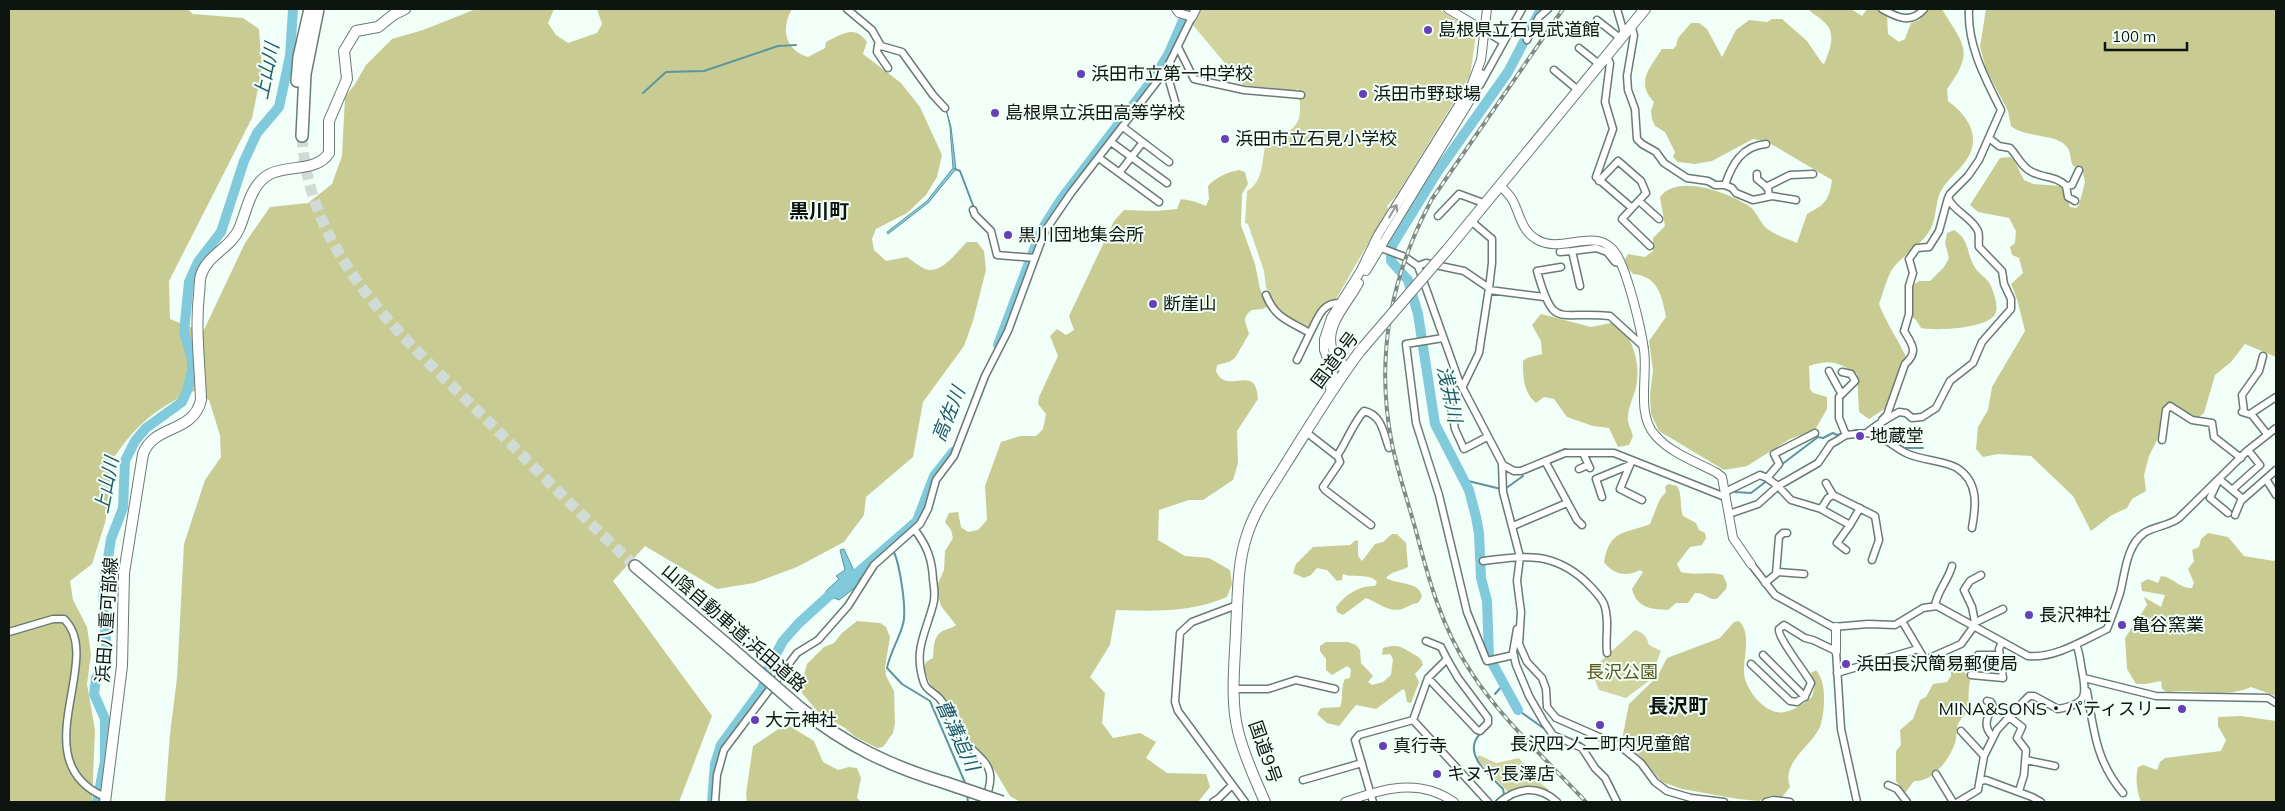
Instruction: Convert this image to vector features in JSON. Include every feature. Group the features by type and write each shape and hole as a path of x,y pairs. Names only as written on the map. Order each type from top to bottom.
{"highway":[{"path":"310,9 313,29 303,97 301,136 297,83 313,29 318,9"},
{"path":"313,29 326,9"},
{"name":"山陰自動車道;浜田道路","path":"634,566 800,708 834,734 868,754 900,768 1002,802"}],"main road":[{"name":"浜田八重可部線","path":"105,800 123,659 124,573 144,454 148,445 160,434 184,425 198,411 201,400 196,321 201,275 212,256 226,246 238,231 252,194 264,178 271,173 301,168 326,157 329,152 329,121 347,79 344,51 346,46 356,31 381,26 393,15 405,9"},
{"name":"国道9号","path":"1265,802 1245,756 1237,730 1235,689 1237,605 1241,560 1247,532 1258,509 1324,401 1346,369 1470,221 1502,186 1606,55 1646,9"}],"street":[{"path":"847,9 855,21 872,30 877,45 877,52 888,68"},
{"path":"715,802 717,774 724,750 797,653 818,640 848,606 874,566 915,530 924,517 936,480 954,456 986,376 1008,331 1032,258 1045,231 1166,70 1190,17 1196,9"},
{"path":"1448,9 1503,42"},
{"path":"1475,92 1481,70 1488,9"},
{"path":"1324,401 1334,376 1324,350 1325,333 1331,318 1360,272 1380,248 1475,92 1522,9"},
{"path":"1527,40 1540,17 1548,9"},
{"path":"1617,9 1625,32"},
{"path":"1882,9 1904,20 1914,17 1924,9"},
{"path":"1875,427 1888,415 1905,364 1913,353 1910,340 1904,331 1909,314 1909,286 1913,273 1909,259 1917,248 1929,247 1936,237 1950,194 1968,176 1989,138 2001,110 1978,62 1968,25 1968,9"},
{"path":"1177,11 1190,17"},
{"path":"1597,20 1634,35 1627,76 1628,90 1635,109 1637,139 1642,144 1656,152 1664,163 1686,178 1708,181 1715,185 1725,185 1732,188 1736,193 1753,200 1769,196 1796,200"},
{"path":"877,45 902,52 945,108"},
{"path":"1178,47 1194,79 1244,90 1301,95"},
{"path":"1580,48 1599,64"},
{"path":"1606,55 1610,63 1605,102 1613,130 1596,177 1632,208"},
{"path":"1346,369 1331,346 1332,331 1472,84 1481,60"},
{"path":"1166,70 1179,115"},
{"path":"1554,70 1578,90"},
{"path":"1123,127 1169,162"},
{"path":"1989,138 1999,146 2010,148 2028,171 2056,179 2066,186 2072,185 2079,170"},
{"path":"1111,142 1167,183"},
{"path":"1119,173 1143,142"},
{"path":"1725,185 1736,160 1750,149 1766,144"},
{"path":"1099,158 1159,202"},
{"path":"1599,181 1618,161 1641,181 1646,193 1622,219 1650,246"},
{"path":"1757,174 1758,180 1766,187 1769,196"},
{"path":"1766,187 1790,175 1813,174"},
{"path":"1502,186 1512,199 1526,230 1535,239 1553,244 1586,239 1602,242 1611,248 1620,263 1642,333 1646,412 1650,429 1670,447 1717,472 1722,477 1733,538 1765,583 1779,598 1836,628 1868,624 1895,625 1923,608 1935,606 1944,608 2028,656 2036,657 2076,644 2107,629 2120,592 2125,566 2136,542 2144,533 2171,524 2179,518 2248,450 2276,428"},
{"path":"2066,186 2068,197 2075,201"},
{"path":"1438,216 1459,194 1486,204"},
{"path":"1867,433 1899,412 1917,419 1936,408 1950,381 1973,363 1982,342 2012,309 2011,298 2004,284 2002,271 1979,247 1978,232 1974,225 1951,204 1948,198"},
{"path":"1639,201 1658,219"},
{"path":"973,210 991,231 997,255 1032,258"},
{"path":"1470,221 1492,239 1492,263 1480,353 1461,384 1446,387 1455,429 1464,449 1487,437"},
{"path":"1380,248 1405,257 1418,266 1461,384 1502,464 1503,492 1520,556 1517,581 1521,612 1519,644 1527,662 1542,678 1546,689 1547,707 1552,715 1620,746 1641,763 1655,782 1667,791 1691,798 1724,802"},
{"path":"1560,252 1596,248 1607,252 1615,262 1620,263"},
{"path":"1572,251 1580,286"},
{"path":"1418,266 1426,263 1464,272 1489,289 1544,297"},
{"path":"1561,267 1537,271 1544,297 1550,310 1561,315 1594,314 1613,317 1644,347"},
{"path":"1266,294 1271,307 1278,315 1310,333"},
{"path":"1297,360 1325,306 1332,302 1340,303"},
{"path":"1443,338 1406,344 1416,423 1439,495 1468,612 1490,660 1514,655"},
{"path":"2263,356 2259,370 2242,395 2245,412 2267,434"},
{"path":"1328,361 1346,369"},
{"path":"1829,371 1841,393"},
{"path":"1842,372 1851,374 1855,381 1839,397 1839,418 1846,435"},
{"path":"2245,412 2276,397"},
{"path":"2162,440 2166,410 2170,406 2192,420 2212,423 2214,436 2241,458"},
{"path":"1336,456 1344,445 1355,421 1364,411 1373,413 1379,420 1389,448"},
{"path":"1306,432 1336,456 1340,462 1322,486 1371,525"},
{"path":"1767,478 1779,464 1774,454 1815,433"},
{"path":"1729,514 1758,504 1778,486 1818,463 1831,444 1846,435 1867,433 1883,438 1913,456 1957,468 1972,483 1976,506 1972,528"},
{"path":"2232,490 2260,464 2248,450"},
{"path":"1579,469 1589,466 1583,453"},
{"path":"1502,464 1514,471 1521,471 1565,454 1614,453 1631,463 1725,494 1760,476 1767,478 1778,486 1791,500 1821,509 1850,525"},
{"path":"1545,461 1567,503 1577,520 1582,524"},
{"path":"1602,497 1597,478 1631,463"},
{"path":"1631,463 1620,490 1642,500"},
{"path":"2219,480 2210,498 2232,514 2242,498 2246,498 2276,470"},
{"path":"2219,480 2242,498"},
{"path":"2266,480 2276,495"},
{"path":"1826,483 1833,494 1875,516 1879,540 1872,560"},
{"path":"1821,509 1833,494"},
{"path":"1513,526 1567,503"},
{"path":"1846,550 1837,543 1860,508"},
{"path":"915,530 931,556 934,588 933,604 920,644 923,680 925,687 941,701 958,733 987,765 992,774 992,782 984,802"},
{"path":"1765,583 1777,572 1779,537 1787,533"},
{"path":"1483,561 1520,556 1558,562 1570,568 1590,586 1604,606 1607,653"},
{"path":"1935,606 1936,596 1947,581 1952,566"},
{"path":"1777,572 1804,574"},
{"path":"1973,624 1972,607 1964,590 1970,580 1981,575"},
{"path":"1237,605 1192,622 1180,633 1176,698 1178,711 1245,802"},
{"path":"1902,621 1923,658 1928,659 1961,644 1973,624 2003,610"},
{"path":"9,632 53,619 64,619 70,625 74,633 77,656 67,720 70,759 77,776 91,791 105,800"},
{"path":"1520,624 1515,637 1514,655 1529,696 1551,732 1582,748 1595,768 1606,778 1616,802"},
{"path":"1751,664 1792,703 1804,697 1811,683 1797,664 1790,648 1780,636 1779,629 1784,625 1805,638 1836,651"},
{"path":"1836,628 1841,729 1857,802"},
{"path":"1426,641 1441,647 1458,678 1488,718 1488,723 1480,730 1477,730 1428,678"},
{"path":"1971,675 2003,678 2000,655 2002,642"},
{"path":"2076,644 2080,654 2101,761 2110,778 2123,794"},
{"path":"1837,673 1918,649"},
{"path":"1763,655 1804,697"},
{"path":"1978,655 2000,655"},
{"path":"1413,720 1428,678 1447,659"},
{"path":"2084,678 2156,696 2268,698 2276,703"},
{"path":"1235,689 1268,689 1296,680 1335,689"},
{"path":"1958,802 1969,800 1977,791 1990,735 2029,696 2039,698 2049,706 2058,709 2073,705 2081,699 2086,689"},
{"path":"1987,701 1991,702 1993,707 1986,720 1990,735"},
{"path":"1984,715 1984,727 1990,735"},
{"path":"2009,717 2022,728 2017,738 2026,748 2026,760 2019,792"},
{"path":"1373,802 1355,740 1359,734 1413,720"},
{"path":"1413,720 1488,802"},
{"path":"1961,731 1984,756"},
{"path":"2026,760 2055,766"},
{"path":"1303,780 1362,763"},
{"path":"1936,774 1953,802"},
{"path":"1980,782 1986,780 2041,802"},
{"path":"1213,802 1220,798 1232,785"},
{"path":"1888,785 1894,786 1907,802"},
{"path":"1345,802 1390,788 1414,788 1436,792 1454,802"},
{"path":"1503,801 1509,795 1527,789 1546,794 1556,802"},
{"path":"1766,802 1773,800 1790,802"}],"green space":[{"path":"9,9 187,9 193,14 243,18 259,29 262,69 252,118 169,281 170,319 203,332 245,243 270,207 308,203 332,184 342,156 345,97 366,65 392,39 423,30 476,9 554,9 548,23 556,35 568,43 597,33 602,24 597,9 792,9 786,24 787,37 789,44 800,54 808,57 825,48 826,42 848,32 858,33 867,42 863,54 901,83 920,107 942,155 937,177 926,195 907,213 876,229 872,239 874,250 886,261 907,257 925,269 931,270 943,266 967,242 977,242 984,251 986,270 973,321 964,346 923,402 913,457 866,497 864,515 844,542 797,567 754,583 717,589 645,546 613,581 712,716 679,802 165,802 170,734 177,678 184,544 205,480 221,457 220,435 209,400 194,391 167,405 145,421 127,440 109,465 111,486 105,523 92,564 70,581 73,600 87,627 91,654 87,684 95,730 92,802 9,802"},
{"path":"1201,9 1439,9 1476,34 1470,76 1396,196 1387,206 1388,209 1336,299 1323,304 1309,330 1279,314 1273,307 1266,287 1264,271 1248,224 1245,223 1247,191 1259,177 1265,146 1284,135 1299,119 1300,102 1298,89 1292,91 1243,85 1193,25"},
{"path":"1808,9 1851,9 1862,16 1867,9 1878,9 1887,15 1888,34 1899,42 1905,39 1911,23 1919,20 1929,9 1942,9 1961,40 1964,56 1956,76 1947,89 1948,101 1966,119 1973,134 1973,142 1967,159 1945,185 1940,194 1934,221 1928,233 1891,271 1879,304 1906,357 1886,408 1869,419 1859,412 1857,374 1829,362 1809,366 1810,389 1813,393 1827,397 1827,409 1815,430 1790,439 1747,466 1724,470 1659,431 1651,414 1650,394 1653,371 1649,341 1666,317 1663,302 1657,288 1648,279 1633,274 1626,266 1625,259 1628,254 1645,257 1653,251 1653,238 1665,226 1660,197 1668,190 1679,186 1691,186 1717,191 1749,206 1766,228 1779,236 1797,243 1807,214 1828,197 1832,180 1766,141 1753,139 1712,161 1695,164 1678,162 1673,157 1675,152 1665,132 1655,126 1652,119 1651,111 1654,102 1648,95 1645,81 1646,75 1662,49 1673,49 1678,38 1691,23 1699,23 1707,29 1722,57 1736,30 1749,20 1767,22 1772,19 1782,19 1807,41 1824,64 1831,42 1830,31 1824,22"},
{"path":"1986,9 2276,9 2276,357 2245,344 2231,362 2215,375 2204,413 2199,417 2191,417 2172,403 2167,404 2161,414 2159,436 2149,456 2144,475 2146,491 2132,499 2127,508 2112,515 2091,531 2073,496 2031,456 1998,454 1983,457 1976,449 1978,427 1988,410 1992,387 2025,331 2011,284 2023,273 2019,258 2012,255 2010,247 2015,243 2016,231 2009,218 1978,212 1970,205 2000,158 2010,157 2014,160 2024,180 2033,184 2062,186 2070,207 2076,208 2079,205 2085,182 2082,168 2073,166 2068,149 2062,143 2048,137 2017,130 2011,126 2008,111 1986,69 1980,47"},
{"path":"1239,170 1245,172 1248,184 1242,194 1241,225 1255,264 1260,289 1268,306 1263,309 1252,310 1248,313 1245,321 1249,334 1235,358 1229,362 1217,365 1216,371 1221,378 1227,381 1247,380 1252,382 1256,388 1258,399 1237,431 1238,463 1233,480 1203,500 1189,500 1159,510 1158,540 1185,556 1209,558 1230,570 1232,584 1227,597 1200,606 1172,610 1116,610 1110,645 1090,677 1105,693 1102,723 1113,738 1140,733 1156,742 1146,758 1167,773 1206,774 1210,787 1198,802 1020,802 1010,796 989,761 957,727 948,706 931,686 924,669 926,662 933,658 938,635 956,625 941,606 936,588 944,570 945,551 953,538 951,530 945,522 949,513 958,512 961,527 968,532 978,530 987,520 985,486 1001,442 1020,436 1036,436 1043,429 1046,414 1038,404 1039,397 1058,356 1050,336 1057,329 1066,335 1074,330 1069,316 1114,221 1124,210 1156,211 1177,209 1181,199 1206,206 1209,199 1208,186 1222,175"},
{"path":"1954,230 1963,238 1971,261 1976,269 1990,283 1995,299 1996,312 1992,318 1984,322 1962,328 1921,328 1911,316 1910,293 1913,285 1919,281 1930,281 1944,267 1949,258 1945,243 1947,233"},
{"path":"1541,314 1591,327 1616,322 1628,336 1635,354 1638,372 1628,414 1628,421 1633,436 1629,445 1618,447 1609,428 1593,426 1567,417 1554,399 1544,397 1536,403 1528,394 1524,378 1523,361 1542,354 1541,341 1532,325"},
{"path":"1668,484 1677,486 1680,493 1683,516 1696,523 1699,530 1705,533 1706,538 1702,545 1690,547 1677,564 1681,572 1723,575 1727,584 1726,589 1717,599 1695,593 1688,603 1676,603 1668,610 1650,608 1637,600 1632,589 1643,572 1640,570 1630,574 1620,574 1612,570 1604,562 1610,543 1615,538 1626,531 1650,524 1660,499 1666,492 1665,487"},
{"path":"2208,533 2228,537 2244,556 2274,561 2276,559 2276,696 2251,687 2221,693 2167,692 2162,689 2161,681 2136,684 2127,669 2125,638 2147,605 2144,597 2161,607 2165,595 2142,591 2141,583 2148,579 2158,583 2161,576 2169,578 2184,587 2192,588 2194,583 2188,569 2194,561 2192,550 2199,547 2201,539"},
{"path":"1392,534 1397,534 1406,543 1408,567 1393,572 1386,578 1417,588 1422,597 1418,603 1402,609 1392,610 1366,598 1343,615 1337,612 1336,607 1358,589 1375,586 1377,582 1374,579 1366,576 1343,574 1342,580 1337,581 1327,570 1317,568 1311,575 1304,578 1293,573 1296,564 1313,547 1350,545 1356,540 1358,541 1358,556 1362,561 1375,544 1383,542"},
{"path":"857,621 880,623 886,627 890,637 885,667 886,676 894,691 895,723 893,733 883,747 877,748 854,736 845,728 819,713 802,693 801,685 807,664 824,647 834,643 842,633"},
{"path":"1739,621 1743,626 1746,639 1745,679 1760,703 1777,712 1787,712 1812,697 1815,685 1811,673 1816,670 1823,684 1824,706 1820,727 1793,762 1788,778 1790,787 1782,797 1772,795 1759,801 1738,799 1682,789 1662,782 1635,750 1622,740 1629,704 1657,677 1667,658 1720,638 1734,622"},
{"name":"長沢公園","path":"1635,630 1644,635 1649,645 1661,651 1649,681 1626,698 1599,690 1591,670"},
{"path":"1326,642 1348,642 1356,645 1360,650 1361,663 1373,676 1368,682 1372,685 1383,682 1391,675 1393,659 1390,654 1382,655 1383,648 1399,646 1418,657 1423,665 1415,674 1419,682 1411,703 1407,702 1403,689 1376,709 1356,705 1339,726 1327,723 1317,714 1321,708 1340,707 1344,682 1345,679 1350,678 1351,669 1347,666 1332,675 1326,670 1326,659 1320,651 1320,646"},
{"path":"1962,669 1970,680 1968,707 1958,724 1953,749 1945,763 1934,774 1921,781 1914,781 1905,793 1896,781 1896,751 1901,745 1900,730 1913,719 1920,700 1926,697 1933,684 1947,682 1951,676 1951,670"},
{"path":"2241,716 2276,721 2276,802 2141,802 2137,785 2138,767 2143,765 2157,770 2160,762 2165,758 2221,751 2226,740 2218,726 2218,717"},
{"path":"786,724 814,741 823,762 838,770 849,767 857,768 861,778 857,798 861,802 747,802 746,794 753,746"},
{"path":"1479,755 1496,763 1519,758 1537,780 1549,790 1547,792 1529,786 1508,792 1476,758"}],"water":[{"path":"946,109 951,127 956,169 928,203 888,234 887,232 927,201 953,168 950,127"},
{"path":"844,549 855,573 863,566 866,568 858,582 861,583 839,600 834,598 825,603 821,599 827,590 839,579 836,576 845,570 840,550"}],"waterway":[{"name":"上山川","path":"97,802 105,761 105,719 94,694 96,678 104,667 107,654 103,602 104,584 111,539 123,508 125,461 135,441 146,428 182,402 187,391 192,371 192,360 184,332 189,282 198,262 221,232 244,161 257,133 279,107 290,56 293,9"},
{"name":"高佐川","path":"998,345 1041,231 1062,198 1156,75 1169,53 1188,9"},
{"name":"浅井川","path":"1518,710 1489,657 1487,601 1481,578 1479,533 1476,517 1469,490 1435,424 1418,314 1408,280 1391,261 1391,250 1438,171 1508,72 1541,9"},
{"path":"643,93 666,72 704,71 778,46 796,45"},
{"path":"955,169 960,171 974,208"},
{"path":"1781,465 1818,437 1823,438 1833,433 1837,435 1856,430 1866,430"},
{"path":"1873,431 1887,436 1904,448 1923,448"},
{"path":"1545,458 1565,449 1569,450"},
{"name":"高佐川","path":"855,575 917,521 934,476 953,452"},
{"path":"1505,489 1523,476"},
{"path":"1464,480 1501,489"},
{"path":"1735,492 1751,493 1768,480"},
{"name":"曹溝追川","path":"894,552 899,567 904,617 887,668 902,684 930,701 966,785"},
{"name":"高佐川","path":"712,802 715,764 721,745 762,689 770,665 783,641 799,623 832,593"},
{"path":"1495,694 1502,686"},
{"name":"浅井川","path":"1518,710 1546,730"},
{"path":"1479,735 1474,750 1476,757 1480,765 1503,789 1504,794 1495,802"},
{"name":"浅井川","path":"1561,735 1581,743 1590,754"},
{"name":"浅井川","path":"1603,772 1611,782 1616,793"},
{"name":"曹溝追川","path":"967,795 968,802"}],"tunnel":[{"path":"302,136 309,181 323,222 344,261 369,297 429,363 635,566"}],"railway":[{"path":"1563,9 1432,199 1418,228 1406,257 1390,318 1385,380 1387,412 1397,466 1431,586 1452,638 1483,690 1525,739 1586,802"}],"place":[{"name":"島根県立石見武道館","path":"1428,30"},
{"name":"浜田市立第一中学校","path":"1081,74"},
{"name":"浜田市野球場","path":"1363,94"},
{"name":"島根県立浜田高等学校","path":"995,113"},
{"name":"浜田市立石見小学校","path":"1225,139"},
{"name":"黒川団地集会所","path":"1008,235"},
{"name":"断崖山","path":"1153,304"},
{"name":"地蔵堂","path":"1860,436"},
{"name":"長沢神社","path":"2029,615"},
{"name":"亀谷窯業","path":"2122,625"},
{"name":"浜田長沢簡易郵便局","path":"1846,664"},
{"name":"MINA&SONS・パティスリー","path":"2182,709"},
{"name":"大元神社","path":"755,720"},
{"name":"長沢四ノ二町内児童館","path":"1600,725"},
{"name":"真行寺","path":"1383,746"},
{"name":"キヌヤ長澤店","path":"1437,774"}],"district":[{"name":"黒川町","path":"819,211"},
{"name":"長沢町","path":"1678,706"}]}
